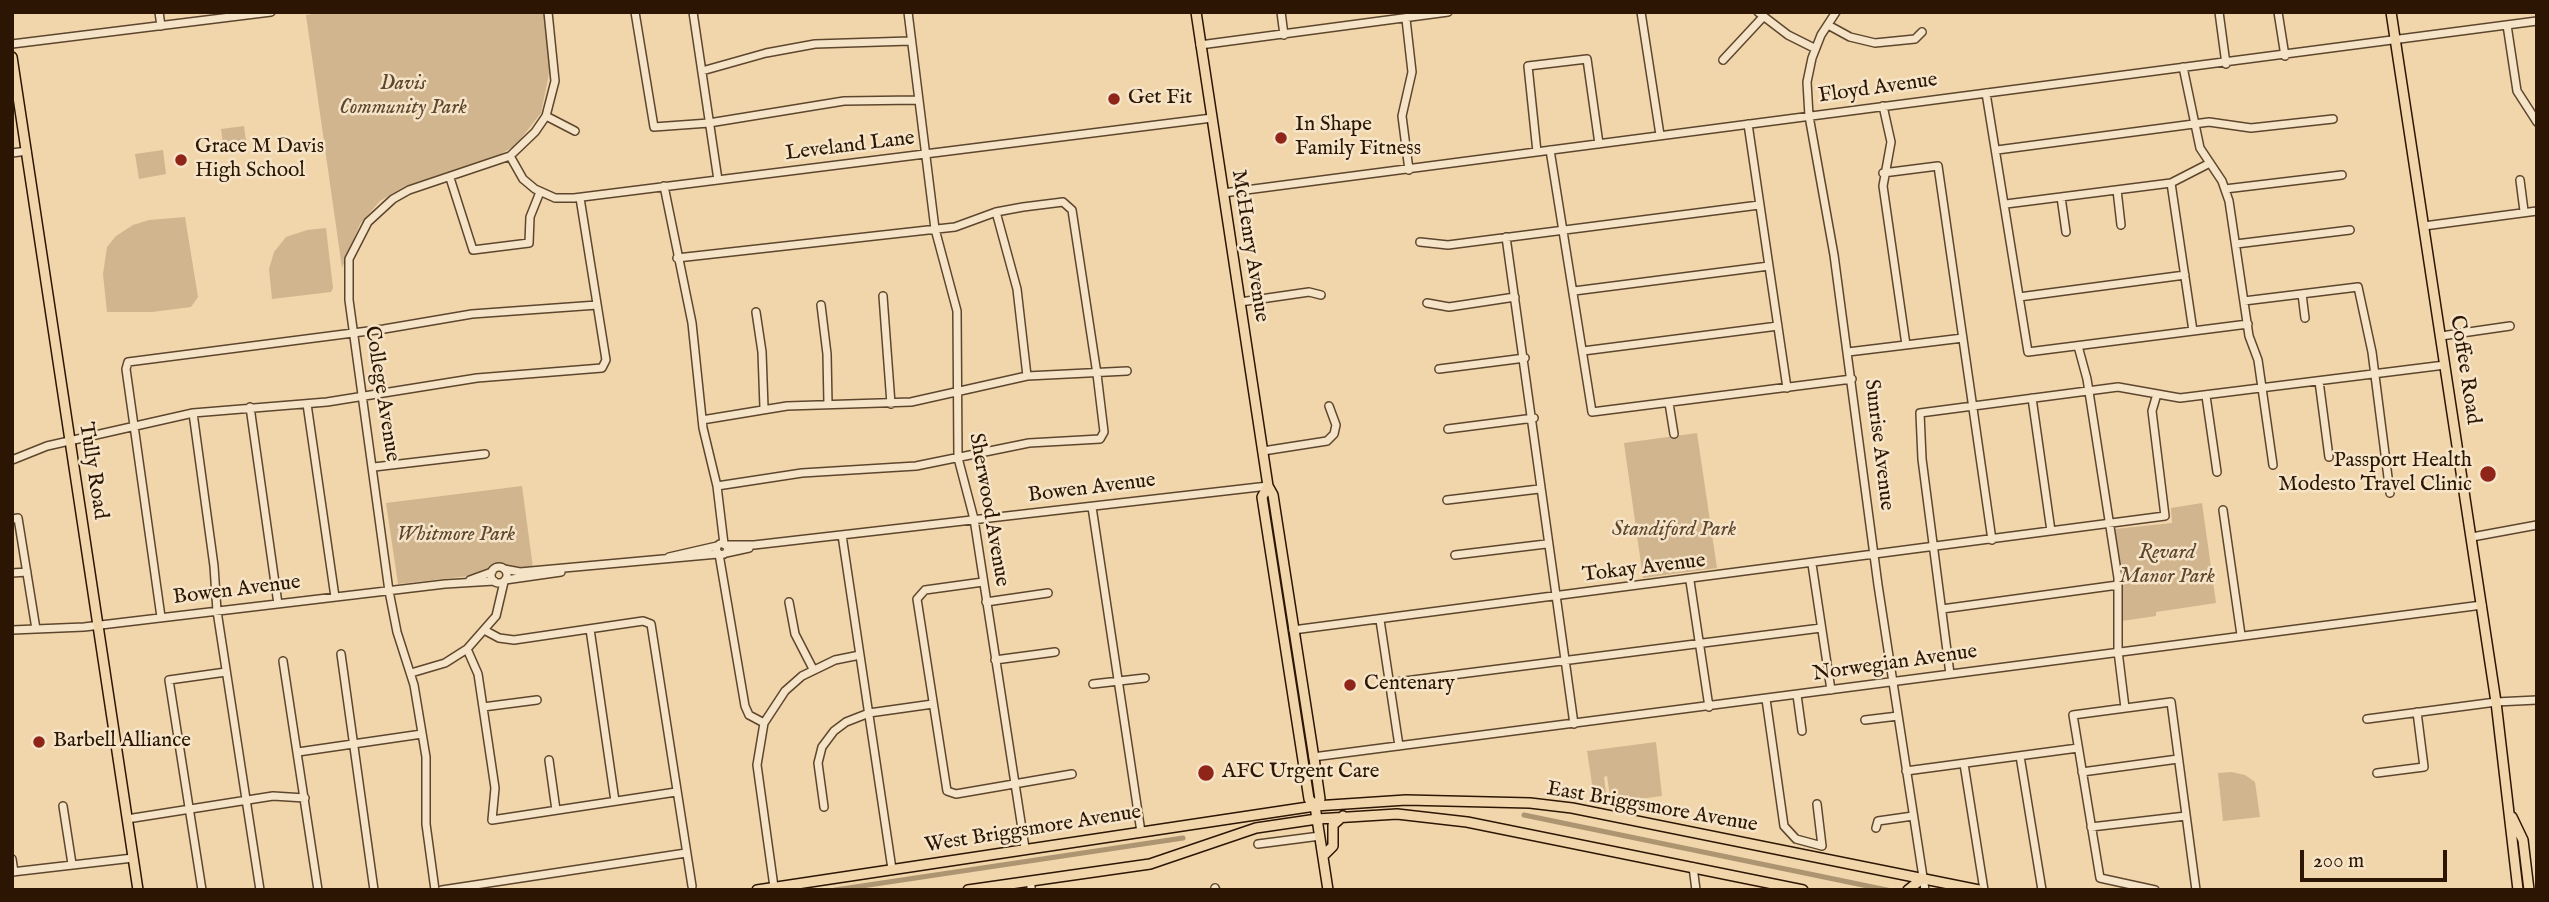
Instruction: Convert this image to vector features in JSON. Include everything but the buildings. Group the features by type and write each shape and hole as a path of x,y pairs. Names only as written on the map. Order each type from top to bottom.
{"main road":[{"name":"McHenry Avenue","path":"1196,12 1268,485 1273,495 1320,799 1315,806"},
{"name":"Coffee Road","path":"2391,12 2497,702 2512,816 2510,841 2518,890"},
{"name":"Tully Road","path":"12,57 138,890"},
{"name":"McHenry Avenue","path":"1268,485 1262,496 1310,799 1315,806 1328,890"},
{"name":"East Briggsmore Avenue","path":"1315,806 1406,800 1530,803 1572,808 1981,890"},
{"name":"West Briggsmore Avenue","path":"757,890 1315,806"},
{"path":"968,890 1150,864 1239,832 1343,816 1397,814 1467,822 1803,890"},
{"path":"1323,856 1333,846 1333,825 1343,816"},
{"name":"Coffee Road","path":"2512,816 2523,840 2529,890"},
{"path":"2511,890 2515,870"},
{"path":"1908,890 1923,878"}],"street":[{"path":"159,12 161,26"},
{"path":"12,44 268,12"},
{"name":"College Avenue","path":"435,890 426,824 427,767 411,673 397,632 389,591 347,285 349,259 363,229 376,212 393,199 410,190 510,156 528,140 545,116 554,92 556,71 548,12"},
{"path":"635,12 654,127 709,123 844,101 917,100"},
{"path":"693,12 718,180"},
{"name":"Sherwood Avenue","path":"908,12 909,41 935,229 956,301 958,458 974,519 1025,848"},
{"path":"1281,12 1284,35"},
{"path":"1200,46 1448,12"},
{"path":"1640,12 1660,135"},
{"name":"Sunrise Avenue","path":"1836,12 1814,48 1807,82 1809,116 1848,352 1874,556 1925,890"},
{"path":"2219,12 2226,64"},
{"path":"2278,12 2285,56"},
{"path":"1723,60 1760,15 1788,35 1814,48"},
{"path":"1406,19 1412,72 1402,116 1409,170"},
{"name":"Floyd Avenue","path":"1223,193 2183,67 2226,64 2537,21"},
{"path":"1828,25 1850,37 1875,43 1915,38 1922,32"},
{"path":"2507,25 2517,90 2537,122"},
{"path":"702,71 766,53 815,44 909,41"},
{"path":"1537,152 1528,66 1587,59 1599,144"},
{"path":"2183,67 2200,148 2225,189 2262,389 2273,465"},
{"path":"1986,93 2028,352 2248,324"},
{"path":"1883,106 1891,142 1883,173 1906,345"},
{"path":"545,116 575,131"},
{"name":"Leveland Lane","path":"540,192 555,198 580,198 1212,118"},
{"path":"1997,150 2216,122 2251,128 2333,119"},
{"path":"1748,124 1787,388"},
{"path":"1550,150 1592,412 1852,379"},
{"path":"12,153 27,151"},
{"path":"450,178 473,250 528,243 530,217 540,192 523,179 510,156"},
{"path":"2006,204 2171,183 2208,164"},
{"path":"1883,173 1938,166 1992,540"},
{"path":"2225,189 2342,175"},
{"path":"2519,180 2524,211"},
{"path":"2171,183 2193,331"},
{"path":"664,186 692,323 702,420 717,486 724,571 745,706 749,715 764,723"},
{"path":"2117,190 2121,225"},
{"path":"2061,197 2066,232"},
{"path":"12,460 47,446 193,413 307,404 477,378 600,369 604,365 597,305 580,198"},
{"path":"677,258 955,227 996,212 1063,202 1069,204 1097,374 1104,432 1102,438 1097,441 1029,443 898,468 802,472 717,486"},
{"path":"1420,242 1448,245 1759,205"},
{"path":"2424,226 2537,211"},
{"path":"996,212 1017,289 1027,376"},
{"path":"2236,244 2350,230"},
{"path":"1506,237 1534,418 1533,441 1546,544 1574,724"},
{"path":"1574,291 1769,266"},
{"path":"2019,297 2185,275"},
{"path":"2244,301 2358,287 2375,374 2390,493"},
{"path":"1240,302 1309,292 1321,295"},
{"path":"2302,294 2305,318"},
{"path":"883,296 891,404"},
{"path":"1427,303 1449,307 1515,298"},
{"path":"161,617 126,369 128,362 134,359 354,332 472,314 597,305"},
{"path":"821,305 827,354 828,404"},
{"path":"756,313 762,352 764,408"},
{"path":"1583,351 1778,326"},
{"path":"2441,336 2510,326"},
{"path":"1848,352 1964,338"},
{"path":"2078,346 2088,391 2118,585 2118,651 2124,708"},
{"path":"1438,369 1524,358"},
{"path":"1950,674 1922,459 1920,413 2128,387 2180,398 2206,396 2445,365"},
{"path":"702,420 764,408 891,404 1027,376 1127,371"},
{"path":"2319,381 2329,457"},
{"name":"Tokay Avenue","path":"1293,630 1554,598 2165,516 2152,411 2157,394"},
{"path":"2206,396 2217,472"},
{"path":"2032,398 2051,531"},
{"path":"1669,403 1674,434"},
{"path":"307,404 335,597"},
{"path":"1263,451 1327,441 1334,435 1336,425 1329,406"},
{"path":"250,407 278,604"},
{"path":"193,413 217,611 260,890"},
{"path":"1448,429 1534,418"},
{"path":"374,467 485,454"},
{"name":"Bowen Avenue","path":"568,569 1268,485"},
{"path":"1447,500 1539,489"},
{"path":"1092,507 1142,832"},
{"path":"2223,510 2241,635"},
{"path":"15,518 36,629"},
{"path":"2472,537 2537,525"},
{"path":"842,535 892,869"},
{"path":"1455,555 1546,544"},
{"path":"1812,564 1831,690"},
{"path":"466,582 496,568 520,572 568,569"},
{"path":"500,581 507,573 504,569"},
{"path":"466,582 500,581 568,569"},
{"path":"12,573 27,572"},
{"path":"411,673 445,663 467,649 485,631 496,616 501,597 500,581 492,572"},
{"path":"1690,580 1709,707"},
{"name":"Bowen Avenue","path":"12,630 98,625 466,582"},
{"path":"983,582 925,590 918,596 933,704 950,793 1072,774"},
{"path":"1942,609 2118,585"},
{"path":"986,602 1048,593"},
{"path":"789,602 795,634 813,669"},
{"name":"Norwegian Avenue","path":"1313,757 2482,605"},
{"path":"1380,620 1399,746"},
{"path":"485,631 499,638 514,640 650,622 692,886"},
{"path":"1389,683 1821,628"},
{"path":"590,629 615,801"},
{"path":"467,649 476,668 495,788 492,820 676,792"},
{"path":"995,660 1055,652"},
{"path":"341,654 374,890"},
{"path":"774,887 757,765 764,723 785,691 813,669 860,655"},
{"path":"283,661 318,890"},
{"path":"202,890 169,680 226,672"},
{"path":"1093,684 1145,678"},
{"path":"1797,695 1802,731"},
{"path":"1766,699 1784,827 1796,839 1822,846 1817,804"},
{"path":"483,707 537,700"},
{"path":"2367,719 2497,702 2537,700"},
{"path":"2155,890 2100,878 2073,715 2171,702 2196,890"},
{"path":"824,807 818,772 822,747 839,726 869,713 933,704"},
{"path":"2377,773 2424,767 2417,712"},
{"path":"1865,720 1898,716"},
{"path":"298,752 422,734"},
{"path":"1906,771 2078,748"},
{"path":"2020,756 2042,890"},
{"path":"2082,772 2178,759"},
{"path":"549,760 556,810"},
{"path":"1964,764 1981,890"},
{"path":"127,819 285,796 305,798"},
{"path":"63,806 72,864"},
{"path":"1876,828 1878,821 1913,816"},
{"path":"2091,827 2186,816"},
{"path":"1258,844 1320,836"},
{"path":"442,890 686,853"},
{"path":"12,859 13,872 133,858"},
{"path":"1693,867 1696,890"},
{"path":"1751,879 1753,890"}],"green space":[{"name":"Davis Community Park","path":"327,12 544,12 551,64 541,113 516,145 489,161 406,186 380,201 360,224 342,268 306,15"},
{"path":"244,126 247,149 224,152 221,129"},
{"path":"163,150 166,174 139,179 135,154"},
{"path":"185,217 198,297 191,307 152,312 107,312 103,274 107,247 116,236 133,225 149,220"},
{"path":"326,228 333,288 331,292 272,299 269,269 274,252 286,237 307,230"},
{"name":"Standiford Park","path":"1697,433 1717,568 1643,578 1624,443"},
{"name":"Whitmore Park","path":"522,486 533,568 499,565 478,575 398,584 386,503"},
{"name":"Revard Manor Park","path":"2202,503 2216,603 2156,612 2156,616 2122,621 2123,585 2115,529 2172,523 2171,508"},
{"path":"1656,742 1662,796 1611,803 1607,776 1604,777 1607,802 1595,803 1587,751"},
{"path":"2218,773 2245,775 2255,782 2260,817 2223,821"}],"waterway":[{"path":"1524,815 1887,890"},
{"path":"835,890 1183,838"}],"place":[{"name":"Get Fit","path":"1114,99"},
{"name":"In Shape Family Fitness","path":"1281,138"},
{"name":"Grace M Davis High School","path":"181,160"},
{"name":"Passport Health Modesto Travel Clinic","path":"2488,474"},
{"name":"Centenary","path":"1350,685"},
{"name":"Barbell Alliance","path":"39,742"},
{"name":"AFC Urgent Care","path":"1206,773"}]}
